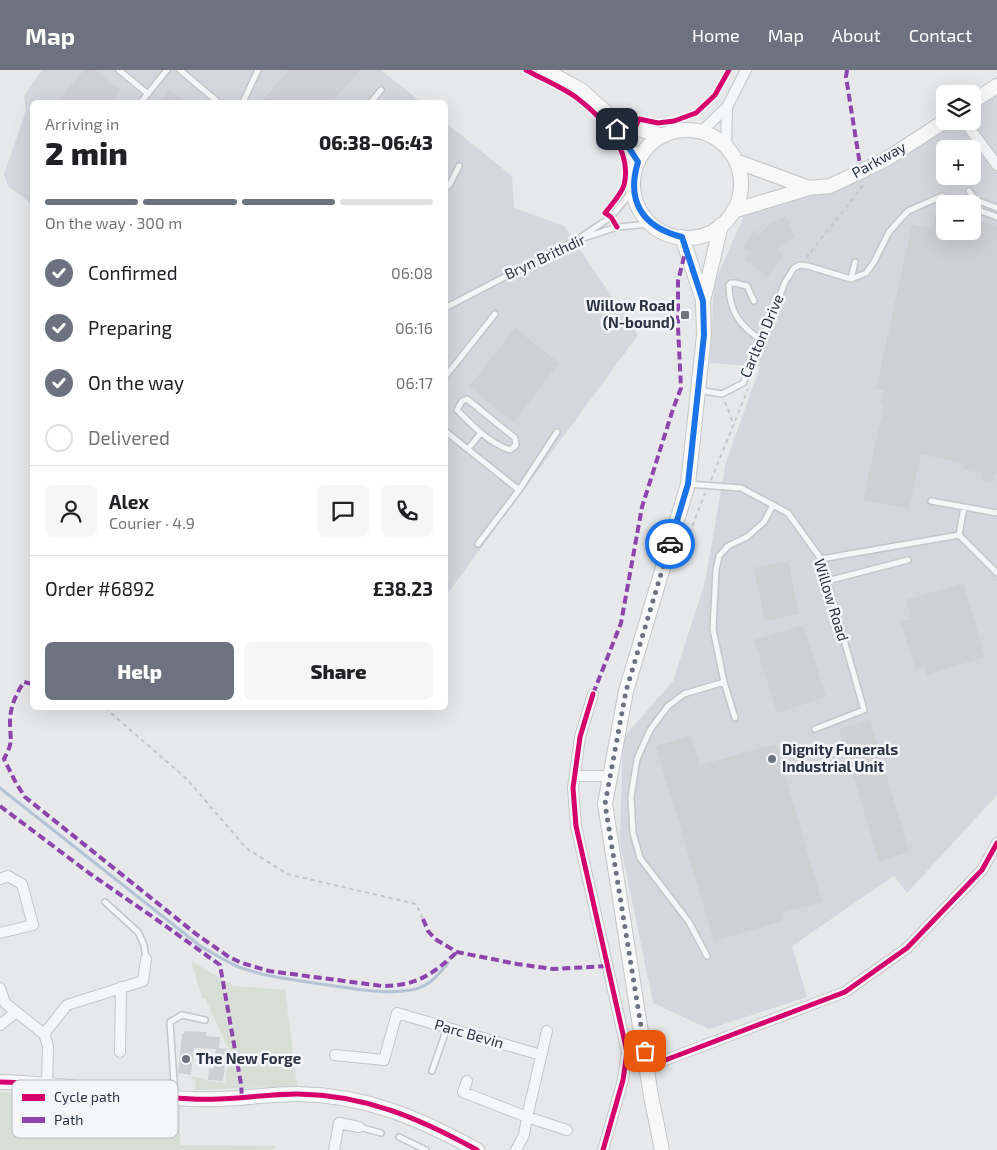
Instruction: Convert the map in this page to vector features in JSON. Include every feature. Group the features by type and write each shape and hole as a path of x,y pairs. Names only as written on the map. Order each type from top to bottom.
{"main road":[{"path":"544,70 581,90 609,115 635,128 663,136"},
{"path":"981,96 997,86"},
{"path":"609,115 638,162"},
{"name":"Parkway","path":"733,211 809,188 830,186 885,160 936,127"},
{"path":"688,130 700,132 715,138 726,147 736,161 740,178 740,195 733,211 721,226 709,233 696,237 682,237 665,233 651,224 642,214 636,203 633,190 638,162 653,142 663,136 675,131 688,130"},
{"path":"736,161 809,188"},
{"path":"662,1150 605,804 626,691 688,484 704,335 703,301 721,226"},
{"path":"682,237 703,301"},
{"path":"178,1098 242,1098 298,1094 354,1099 411,1117 477,1150"}],"street":[{"path":"700,132 727,107 746,70"},
{"path":"726,147 727,107"},
{"path":"971,130 997,165"},
{"path":"593,694 580,737 573,788 576,826 627,1052 623,1080 604,1150"},
{"path":"575,776 610,776"},
{"path":"647,1067 845,992 907,948 982,870 997,844"},
{"path":"0,879 8,876 22,884 33,925 0,933"},
{"path":"44,1034 67,1005 144,981 146,959"},
{"path":"0,988 4,1002 44,1034 48,1046 47,1080"},
{"path":"120,1052 121,988"},
{"path":"0,1025 15,1012"},
{"name":"Parc Bevin","path":"335,1055 384,1060 397,1013 542,1055"},
{"path":"516,1150 524,1135 547,1031"},
{"path":"467,1081 463,1092 527,1117 567,1130"},
{"path":"334,1150 336,1120 360,1127"}],"lane":[{"path":"119,70 148,94"},
{"path":"143,100 167,70"},
{"path":"180,70 216,100"},
{"path":"244,100 258,70"},
{"path":"373,100 381,90"},
{"path":"448,186 459,166"},
{"path":"574,241 611,217 633,190"},
{"path":"969,191 976,200 997,208"},
{"path":"800,265 817,268 851,280 866,273 874,262 889,232 908,211 936,199"},
{"path":"981,211 997,217"},
{"name":"Bryn Brithdir","path":"448,306 574,241 617,228 651,224"},
{"path":"851,280 855,262"},
{"name":"Carlton Drive","path":"722,394 743,383 785,282 794,268 800,265"},
{"path":"754,301 747,286 735,282 728,286 728,297 737,318 744,328 762,341"},
{"path":"448,372 495,314"},
{"path":"698,390 722,394"},
{"path":"467,400 508,432 515,438 516,445 510,450 502,448 481,433 457,410 462,402 467,400"},
{"path":"478,544 519,490 557,432"},
{"path":"448,433 519,490"},
{"path":"468,449 481,433"},
{"name":"Willow Road","path":"688,484 741,488 788,513 821,559 864,710 814,729"},
{"path":"931,501 997,513"},
{"path":"735,718 724,682 713,629 716,570 719,556 728,546 747,537 764,522 773,505"},
{"path":"959,536 964,507"},
{"path":"821,559 959,536"},
{"path":"959,536 997,573"},
{"path":"827,581 908,560"},
{"path":"707,956 689,922 640,858 633,833 631,798 637,758 650,730 668,706 684,694 724,682"},
{"path":"104,902 138,932 144,945 146,959"},
{"path":"174,1080 170,1022 182,1015 205,1020"},
{"path":"432,1070 447,1028"},
{"path":"360,1127 381,1133"},
{"path":"400,1138 426,1150"}],"path":[{"path":"800,265 865,182 861,171"},
{"path":"708,485 750,384"},
{"path":"722,394 734,425"},
{"path":"107,710 187,779 246,848 288,874 416,904 423,919"}],"shaded area":[{"path":"42,70 381,70 418,100 30,100 30,202 8,186 4,174 26,111 24,96"},
{"path":"997,77 997,795 907,893 894,876 792,946 807,997 709,1029 653,1003 620,842 623,738 673,681 705,582 726,462 760,367 710,363 714,284 746,211 860,169 936,118 936,130 981,130 981,88"},
{"path":"448,124 512,176 514,208 564,226 638,335 448,593"},
{"path":"191,961 234,986 285,990 297,1086 195,1090 196,1080 192,1079 192,1077 204,1078 207,1081 225,1082 229,1054 205,998 202,998"},
{"path":"0,1092 12,1093 12,1138 178,1138 178,1106 180,1106 180,1145 276,1146 273,1150 0,1150"}],"building":[{"path":"84,70 95,70 121,90 113,100 59,100"},
{"path":"289,70 360,70 334,100 263,100"},
{"path":"169,89 184,100 160,100"},
{"path":"936,212 936,240 981,240 981,222 997,225 997,473 995,473 993,483 980,480 982,473 964,470 965,464 921,454 909,509 863,500 884,406 881,404 884,390 876,389 912,224 932,229"},
{"path":"786,216 795,238 789,240 777,250 783,255 767,277 745,260 750,252 743,247 754,230 759,234 770,224"},
{"path":"515,328 559,363 514,422 469,387"},
{"path":"788,561 799,614 765,621 754,568"},
{"path":"963,583 985,657 927,675 924,666 915,669 901,622 911,619 906,600"},
{"path":"803,625 826,697 777,713 754,640"},
{"path":"870,720 909,852 879,861 839,729"},
{"path":"691,736 700,765 776,744 822,902 781,913 783,921 714,941 656,746"},
{"name":"The New Forge","path":"185,1031 206,1032 206,1036 220,1037 219,1048 227,1049 223,1081 208,1080 209,1068 213,1069 216,1049 194,1048 191,1075 178,1073 182,1034"}],"waterway":[{"path":"0,788 199,945 239,967 290,980 393,992 416,989 426,985 448,963"}],"marked path":[{"path":"847,70 846,77 861,171"},
{"path":"593,694 621,623 642,507 681,388 678,281 686,249"},
{"path":"30,684 24,682 14,701 10,716 11,741 4,759 25,797 196,934 229,957 269,971 382,986 405,984 423,978 440,967 457,952"},
{"path":"0,806 89,873 220,965 242,1098"},
{"path":"423,919 428,931 435,939 457,952 553,969 608,966"}],"cycle path":[{"path":"526,70 577,98 587,106 605,125 620,147 626,172 624,185 605,213 611,217 617,227"},
{"path":"620,147 636,127 639,119 658,123 674,121 696,113 715,95 729,70"},
{"path":"593,694 580,737 573,788 576,826 627,1052 623,1080 603,1150"},
{"path":"647,1067 845,992 907,948 982,870 997,843"},
{"path":"0,1082 12,1082"},
{"path":"178,1098 219,1099 298,1094 323,1095 391,1110 413,1118 477,1150"}],"way so far":[{"path":"645,1051 605,804 626,691 670,544"}],"place":[{"name":"Willow Road (N-bound)","path":"685,315"},
{"name":"Dignity Funerals Industrial Unit","path":"772,759"},
{"name":"The New Forge","path":"186,1059"}],"route":[{"path":"617,129 638,162 633,190 636,203 642,214 651,224 665,233 682,237 703,301 704,335 688,484 670,544"}]}
